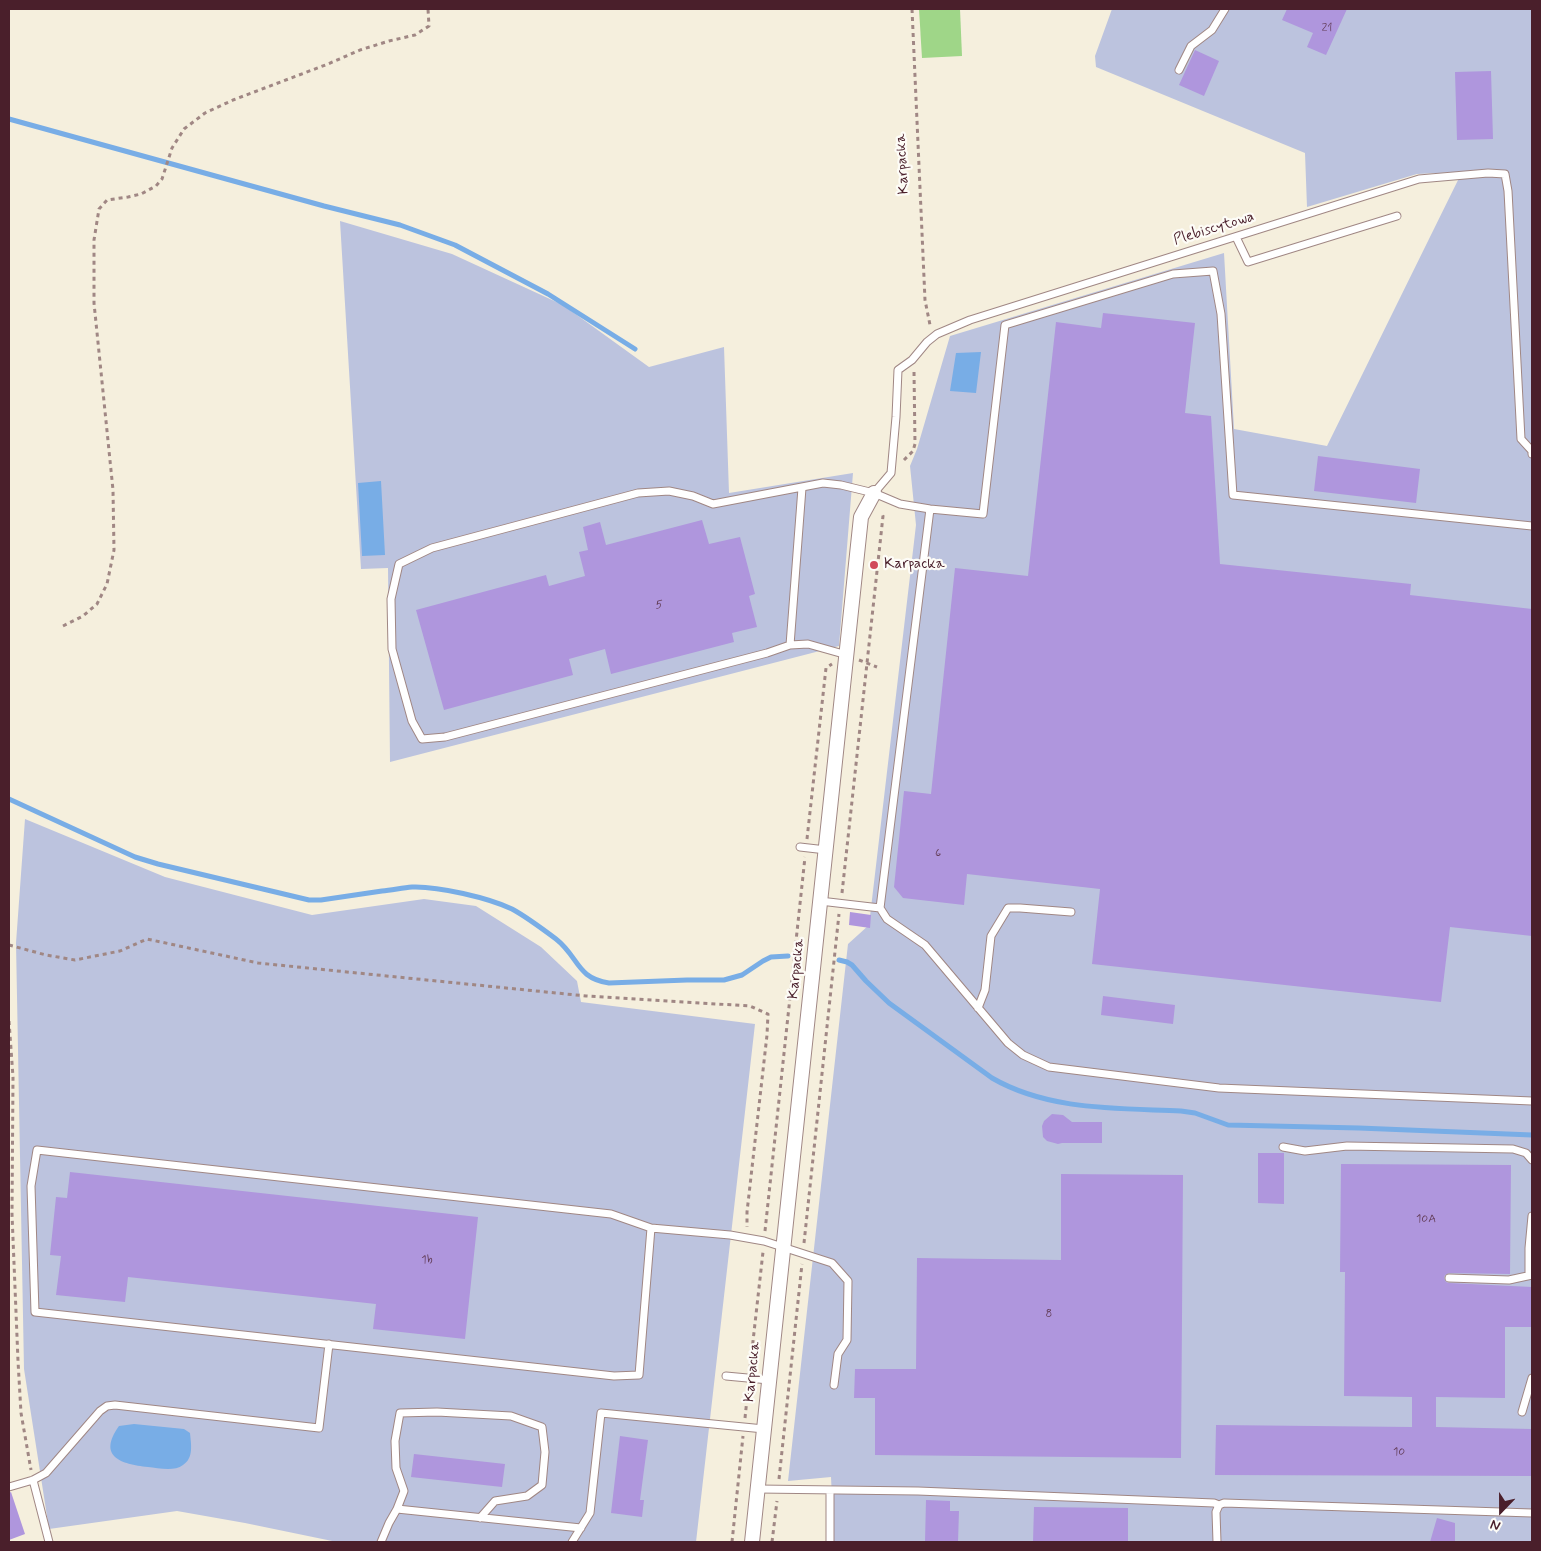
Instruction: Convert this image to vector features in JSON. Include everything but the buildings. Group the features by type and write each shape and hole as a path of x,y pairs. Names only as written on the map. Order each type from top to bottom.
{"street":[{"name":"Karpacka","path":"752,1542 861,517 874,493"}],"lane":[{"path":"1179,70 1191,46 1212,30 1225,9"},
{"name":"Plebiscytowa","path":"936,334 970,320 1419,179 1488,173 1505,174 1508,191 1521,439 1532,451 1532,454"},
{"path":"1236,237 1248,262 1397,216"},
{"path":"847,655 808,644 790,645 767,653 445,737 422,739 412,721 392,649 391,599 399,564 432,548 638,493 669,491 693,496 713,504 823,483 841,485 874,493 900,504 983,514 1005,325 1173,274 1213,270 1221,314 1233,495 1532,526"},
{"name":"Karpacka","path":"874,493 891,473 898,370 912,360 926,342 936,334"},
{"path":"790,645 802,488"},
{"path":"930,509 880,908 887,919 925,945 1008,1043 1023,1055 1048,1067 1219,1088 1532,1101"},
{"path":"803,848 826,850"},
{"path":"820,901 880,908"},
{"path":"978,1008 985,990 990,936 1008,908 1071,912"},
{"path":"1283,1147 1305,1150 1347,1146 1513,1149 1526,1153 1532,1160"},
{"path":"651,1228 639,1376 614,1376 36,1312 31,1186 37,1150 611,1214 651,1228 764,1241 832,1263 848,1281 847,1340 838,1354 834,1385"},
{"path":"1449,1278 1509,1280 1531,1274 1529,1248 1532,1216"},
{"path":"9,1487 33,1480 46,1473 100,1411 107,1406 115,1405 319,1428 328,1344"},
{"path":"726,1376 769,1380"},
{"path":"1522,1412 1532,1378"},
{"path":"381,1542 404,1491 396,1468 395,1441 400,1413 436,1412 511,1416 542,1427 545,1452 542,1485 527,1496 495,1501 480,1518"},
{"path":"572,1542 590,1513 601,1414 764,1429"},
{"path":"33,1480 50,1542"},
{"path":"758,1489 918,1491 1214,1503 1219,1505"},
{"path":"830,1490 830,1542"},
{"path":"1217,1542 1216,1512 1219,1505 1224,1502 1532,1513"},
{"path":"397,1509 581,1528"}],"path":[{"path":"63,626 83,616 97,604 107,584 114,550 113,490 94,304 94,240 100,209 107,200 141,194 156,186 162,179 172,148 184,128 205,113 360,50 415,35 429,26 428,9"},
{"name":"Karpacka","path":"912,9 925,300 929,323 936,334"},
{"path":"912,360 915,372 915,444 913,451"},
{"path":"772,1542 883,516 874,493"},
{"path":"732,1542 803,848 826,668 847,655"},
{"path":"9,945 46,955 76,960 120,951 147,939 258,963 586,996 750,1006 768,1014 747,1212 747,1238"},
{"path":"9,1022 13,1077 12,1214 20,1396 21,1413 33,1480"}],"shaded area":[{"path":"1112,9 1532,9 1532,1542 834,1542 831,1477 788,1481 848,944 869,925 916,525 910,466 917,449 950,336 1224,253 1234,429 1327,446 1462,172 1417,174 1307,207 1305,153 1096,67 1095,56"},
{"path":"340,221 452,254 563,305 649,367 724,347 729,493 853,473 839,646 390,762 388,568 361,569"},
{"path":"25,819 165,877 312,915 424,899 476,906 541,947 577,981 581,1002 755,1024 696,1542 337,1542 177,1511 49,1529 24,1369 16,943"}],"green space":[{"path":"919,9 960,9 962,56 922,58"}],"water":[{"path":"981,352 976,393 950,391 956,353"},
{"path":"381,481 385,555 362,556 358,483"},
{"path":"134,1424 184,1429 190,1433 191,1450 189,1459 183,1465 171,1469 138,1466 121,1461 111,1452 110,1445 119,1426"}],"waterway":[{"path":"9,119 324,206 400,225 455,245 548,294 635,349"},
{"path":"9,799 135,857 309,900 423,887 463,893 490,901 512,909 534,923 564,946 590,977 609,983 724,980 742,975 771,957 788,956"},
{"path":"839,960 852,965 889,1003 992,1078 1014,1089 1037,1097 1084,1106 1195,1113 1228,1125 1532,1135"}],"place":[{"name":"Karpacka","path":"874,565"}]}
